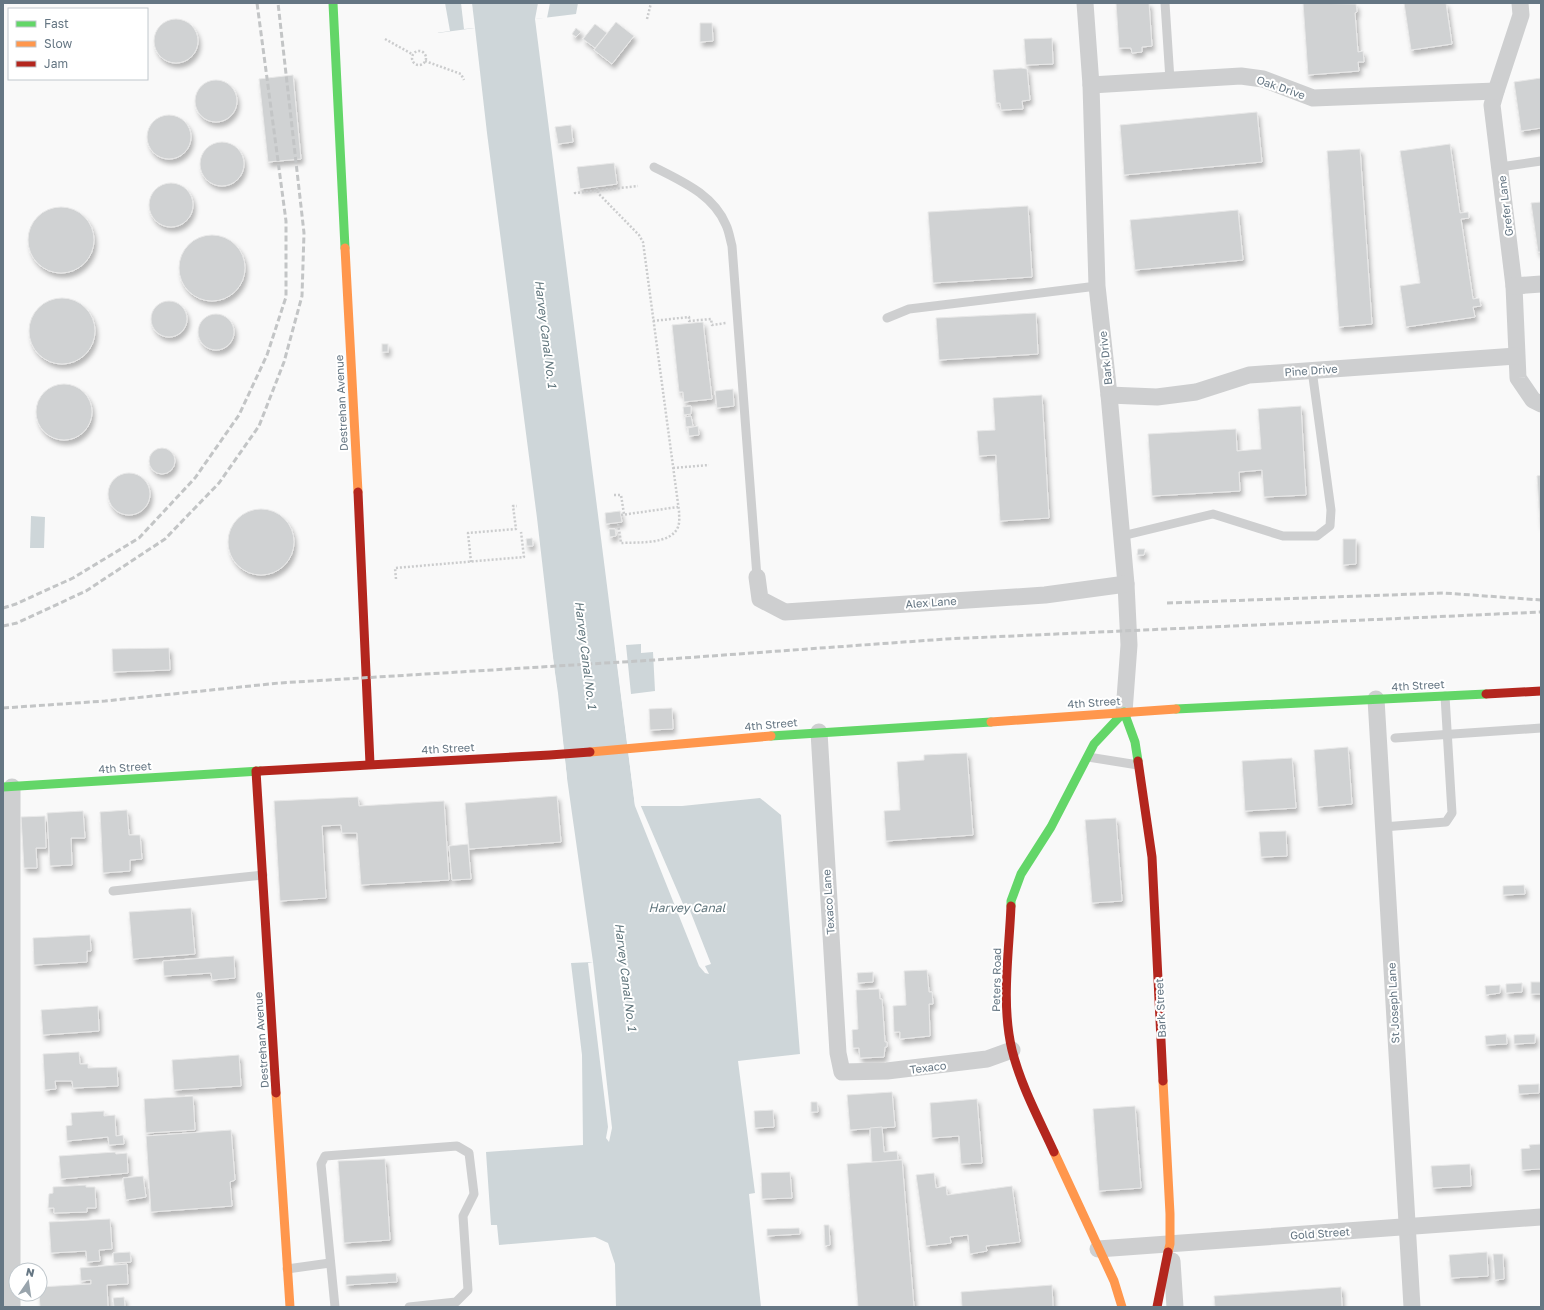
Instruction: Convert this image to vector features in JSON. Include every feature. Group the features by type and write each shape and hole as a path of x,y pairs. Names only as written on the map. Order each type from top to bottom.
{"main road":[{"name":"Destrehan Avenue","path":"333,3 370,764"},
{"name":"4th Street","path":"7,787 370,764 550,755 818,732 993,722 1124,712 1541,691"},
{"name":"Peters Road","path":"1122,1307 1114,1281 1027,1093 1012,1050 1006,1006 1011,901 1021,874 1051,827 1094,744 1124,712"},
{"name":"Bark Street","path":"1124,712 1135,742 1152,857 1170,1214 1170,1244"},
{"name":"Destrehan Avenue","path":"256,771 290,1307"},
{"path":"1156,1307 1170,1244"}],"street":[{"name":"Bark Drive","path":"1085,3 1091,85 1098,286 1126,584 1129,645 1124,712"},
{"name":"Grefer Lane","path":"1520,3 1521,15 1492,105 1514,286 1518,378 1533,400 1541,404"},
{"name":"Oak Drive","path":"1091,85 1241,76 1263,79 1313,98 1496,91"},
{"path":"1514,286 1541,284"},
{"name":"Pine Drive","path":"1109,395 1158,397 1196,392 1249,375 1516,356"},
{"name":"Alex Lane","path":"757,577 760,599 785,612 1045,595 1126,584"},
{"name":"St Joseph Lane","path":"1376,699 1412,1307"},
{"name":"Texaco Lane","path":"818,732 838,1053 842,1072"},
{"path":"7,787 12,1307"},
{"name":"Texaco","path":"842,1072 887,1072 987,1059 1012,1050"},
{"name":"Gold Street","path":"1098,1249 1541,1217"},
{"name":"Bark Street","path":"1170,1244 1175,1307"}],"lane":[{"path":"1165,3 1170,80"},
{"path":"1500,167 1541,161"},
{"path":"654,167 694,188 712,204 726,224 732,246 757,577"},
{"path":"887,318 909,309 1098,286"},
{"path":"1122,536 1213,514 1283,536 1317,536 1330,526 1331,510 1312,370"},
{"path":"1383,827 1446,822 1452,813 1446,696"},
{"path":"1394,738 1541,728"},
{"path":"1088,757 1138,765"},
{"path":"113,890 263,875"},
{"path":"334,1307 320,1164 325,1156 457,1146 469,1152 474,1194 463,1216 468,1290 456,1302 409,1307"},
{"path":"287,1268 330,1263"}],"path":[{"path":"647,19 651,3"},
{"path":"384,39 412,54"},
{"path":"412,54 416,51 421,51 425,54 426,61"},
{"path":"412,54 411,58 415,65 422,65 426,61"},
{"path":"426,61 461,74 464,80"},
{"path":"575,192 638,186"},
{"path":"597,187 598,192 639,235 643,242 678,507 678,526 672,535 667,538 621,543 618,522"},
{"path":"653,321 688,317 689,321 712,319 712,325 738,322"},
{"path":"673,468 709,465"},
{"path":"614,496 621,495 622,514 678,507"},
{"path":"471,562 468,533 516,529 513,506 517,506"},
{"path":"396,579 395,568 524,557 521,532"}],"water":[{"name":"Harvey Canal","path":"433,3 578,3 576,14 535,19 635,806 682,806 760,798 781,815 800,1054 738,1061 755,1193 749,1194 761,1307 616,1307 615,1264 608,1243 595,1237 499,1245 497,1225 491,1225 486,1152 583,1145 582,1055 571,963 593,962 567,778 537,518 487,133 475,28 438,33"},
{"path":"31,516 45,517 44,548 30,548"},
{"path":"641,644 641,653 653,652 655,691 631,694 626,645"}],"pier":[{"path":"431,3 445,3 450,31 436,33"},
{"path":"461,3 472,3 475,28 464,29"},
{"path":"538,3 550,3 547,18 535,19"},
{"path":"549,645 551,645 558,693 567,778 565,778 556,693"},
{"path":"615,646 617,646 637,804 640,804 683,904 687,903 711,964 705,966 709,974 705,973 699,966 635,806"},
{"path":"593,962 612,1128 609,1142 606,1138 608,1127 588,963"}],"building":[{"path":"1116,3 1149,3 1152,46 1142,47 1142,52 1132,53 1131,48 1119,48"},
{"path":"1303,3 1356,4 1357,12 1355,13 1358,52 1363,51 1364,62 1358,62 1359,71 1308,75"},
{"path":"1404,3 1446,3 1452,44 1411,50"},
{"path":"176,19 188,23 194,29 198,41 194,53 188,59 176,63 164,59 158,53 154,41 158,29 164,23"},
{"path":"616,22 634,36 612,64 594,50"},
{"path":"700,23 712,23 713,41 700,42"},
{"path":"595,24 607,33 595,48 583,39"},
{"path":"576,28 581,32 576,37 572,34"},
{"path":"1052,38 1053,64 1026,65 1024,39"},
{"path":"1027,69 1030,100 1022,101 1023,109 1001,110 1000,103 996,103 993,70"},
{"path":"293,75 301,159 268,162 259,79"},
{"path":"1541,78 1541,128 1521,131 1514,82"},
{"path":"212,80 220,80 228,83 234,89 237,101 234,113 228,119 220,122 212,122 204,119 198,113 195,105 195,97 198,89 204,83"},
{"path":"1257,112 1262,162 1124,175 1120,125"},
{"path":"169,115 181,119 187,125 191,137 187,149 181,155 169,159 157,155 151,149 147,137 151,125 157,119"},
{"path":"571,125 573,142 558,144 555,127"},
{"path":"218,142 226,142 231,143 238,148 243,155 243,173 238,180 231,185 218,186 210,183 203,176 200,168 200,160 203,152 210,145"},
{"path":"1450,144 1460,213 1468,212 1469,218 1461,219 1473,299 1479,298 1481,306 1473,307 1475,317 1406,327 1400,286 1420,283 1400,151"},
{"path":"1360,149 1372,324 1339,327 1327,151"},
{"path":"614,163 617,184 580,189 577,167"},
{"path":"171,183 183,187 189,193 193,205 189,217 183,223 171,227 159,223 153,217 149,205 153,193 159,187"},
{"path":"1541,202 1541,252 1538,252 1531,203"},
{"path":"1028,206 1032,277 933,283 928,212"},
{"path":"61,207 74,209 84,217 92,227 94,240 92,253 84,263 74,271 61,273 48,271 38,263 30,253 28,240 30,227 38,217 48,209"},
{"path":"1238,210 1243,260 1135,270 1130,220"},
{"path":"206,235 218,235 231,240 236,244 243,255 245,268 243,281 236,292 225,299 218,301 206,301 193,296 184,287 179,274 179,262 184,249 193,240"},
{"path":"56,298 68,298 75,300 86,307 93,318 95,331 93,344 86,355 75,362 68,364 56,364 49,362 38,355 31,344 29,337 29,325 31,318 38,307 49,300"},
{"path":"169,301 182,306 187,319 182,332 169,337 156,332 151,319 156,306"},
{"path":"1036,313 1038,354 939,360 936,318"},
{"path":"220,314 229,319 233,325 233,339 229,345 220,350 212,350 203,345 199,339 198,328 203,319 209,315"},
{"path":"703,322 712,399 684,402 683,392 679,392 672,325"},
{"path":"382,344 388,344 388,352 382,352"},
{"path":"64,384 75,386 84,392 90,401 92,412 90,423 84,432 75,438 64,440 53,438 44,432 38,423 36,412 38,401 44,392 53,386"},
{"path":"733,389 734,406 717,408 715,391"},
{"path":"1042,395 1049,518 1000,521 996,455 979,456 977,431 995,430 993,398"},
{"path":"691,406 691,414 684,415 683,407"},
{"path":"1301,406 1306,495 1264,497 1262,470 1239,472 1240,491 1152,496 1148,434 1236,429 1237,451 1261,449 1258,409"},
{"path":"691,416 693,426 686,427 685,417"},
{"path":"698,426 699,435 689,436 688,428"},
{"path":"162,448 171,452 175,461 171,470 162,474 153,470 149,461 153,452"},
{"path":"129,473 144,479 150,494 144,509 129,515 114,509 108,494 114,479"},
{"path":"1541,475 1541,525 1540,525 1537,476"},
{"path":"261,509 274,511 284,519 292,529 294,542 292,555 284,565 274,573 261,575 248,573 238,565 230,555 228,542 230,529 238,519 248,511"},
{"path":"620,511 622,522 606,524 605,513"},
{"path":"609,529 615,529 616,536 610,537"},
{"path":"532,538 533,546 527,546 526,539"},
{"path":"1343,539 1356,539 1356,564 1343,565"},
{"path":"1138,549 1145,549 1144,555 1137,555"},
{"path":"169,648 170,670 113,672 112,649"},
{"path":"672,708 673,729 650,730 649,709"},
{"path":"1348,747 1352,804 1318,807 1314,750"},
{"path":"967,753 973,835 886,841 884,811 900,810 897,762 924,760 924,755"},
{"path":"1292,758 1296,808 1245,811 1242,761"},
{"path":"557,796 561,842 469,849 465,803"},
{"path":"358,797 359,806 444,801 449,880 361,885 357,833 342,833 341,825 322,826 326,898 280,901 274,801"},
{"path":"127,810 129,835 140,835 142,859 130,860 130,871 103,873 100,812"},
{"path":"83,811 85,838 71,838 72,865 50,866 47,813"},
{"path":"45,816 46,848 36,848 37,868 24,868 21,817"},
{"path":"1116,818 1122,901 1092,903 1085,820"},
{"path":"1286,831 1287,856 1261,857 1259,832"},
{"path":"468,844 471,879 452,880 449,846"},
{"path":"1524,885 1525,894 1503,895 1503,886"},
{"path":"191,908 195,954 133,959 129,912"},
{"path":"90,935 91,951 87,951 87,962 34,965 33,938"},
{"path":"234,956 235,978 212,980 211,973 164,976 163,961"},
{"path":"927,970 929,992 932,992 933,1004 929,1004 930,1036 900,1039 900,1032 894,1032 893,1006 906,1005 904,971"},
{"path":"873,972 873,982 858,983 857,973"},
{"path":"1531,982 1541,982 1541,994 1531,994"},
{"path":"1522,983 1522,992 1506,993 1506,984"},
{"path":"1500,985 1500,993 1486,995 1485,986"},
{"path":"879,989 880,999 882,999 885,1042 887,1042 887,1047 885,1047 884,1057 860,1058 859,1048 853,1048 852,1030 858,1029 856,990"},
{"path":"98,1006 99,1031 43,1035 41,1010"},
{"path":"1506,1034 1507,1044 1486,1045 1485,1036"},
{"path":"1535,1034 1535,1043 1514,1044 1514,1035"},
{"path":"79,1052 80,1064 88,1064 88,1068 117,1067 118,1086 73,1088 72,1081 55,1081 56,1089 45,1090 43,1054"},
{"path":"239,1055 241,1086 174,1090 172,1060"},
{"path":"1539,1084 1539,1093 1519,1094 1518,1085"},
{"path":"892,1092 895,1127 850,1130 847,1095"},
{"path":"193,1096 195,1130 146,1133 144,1099"},
{"path":"977,1099 982,1163 961,1164 959,1136 932,1138 930,1103"},
{"path":"811,1102 817,1102 818,1112 811,1112"},
{"path":"1135,1106 1141,1188 1099,1191 1093,1109"},
{"path":"773,1110 774,1127 755,1128 754,1111"},
{"path":"104,1111 104,1116 115,1115 116,1136 123,1135 124,1144 109,1145 108,1137 67,1141 66,1126 72,1125 71,1113"},
{"path":"882,1127 884,1152 897,1151 898,1160 872,1162 870,1128"},
{"path":"231,1130 235,1180 230,1182 232,1206 151,1212 146,1136"},
{"path":"1541,1144 1541,1169 1522,1170 1521,1149 1530,1148 1529,1145"},
{"path":"115,1152 116,1154 127,1153 128,1173 61,1179 59,1156"},
{"path":"385,1159 390,1240 344,1243 338,1161"},
{"path":"902,1160 914,1307 858,1307 847,1164"},
{"path":"1470,1164 1471,1186 1433,1188 1431,1166"},
{"path":"790,1172 792,1198 762,1199 761,1173"},
{"path":"934,1173 936,1188 946,1186 947,1195 1012,1186 1020,1242 986,1246 987,1251 970,1254 968,1235 950,1237 951,1243 926,1246 916,1175"},
{"path":"143,1176 146,1197 126,1200 123,1178"},
{"path":"86,1185 86,1187 95,1187 96,1208 87,1208 87,1212 54,1213 54,1208 48,1208 49,1194 53,1193 53,1187"},
{"path":"110,1219 112,1249 99,1250 100,1261 87,1262 86,1251 51,1253 49,1222"},
{"path":"824,1225 829,1225 830,1245 825,1246"},
{"path":"799,1228 800,1234 767,1236 767,1229"},
{"path":"130,1252 131,1262 114,1263 113,1253"},
{"path":"1487,1252 1488,1276 1451,1278 1449,1255"},
{"path":"1493,1254 1503,1254 1504,1279 1495,1280"},
{"path":"127,1264 128,1284 107,1285 108,1307 40,1307 40,1302 48,1302 48,1287 91,1284 91,1280 81,1281 80,1268"},
{"path":"396,1273 397,1282 346,1285 346,1276"},
{"path":"1052,1285 1053,1307 962,1307 961,1292"},
{"path":"1341,1287 1342,1307 1215,1307 1214,1296"},
{"path":"124,1297 125,1307 114,1307 113,1298"}],"railway":[{"path":"3,608 16,604 73,578 139,538 195,478 239,415 267,355 286,297 286,221 257,3"},
{"path":"3,626 17,623 86,591 165,539 219,483 259,426 284,362 302,296 304,233 278,3"},
{"path":"1167,603 1444,593 1541,600"},
{"path":"3,708 105,701 279,683 655,660 946,639 1541,612"}],"traffic: fast":[{"path":"333,3 345,248"},
{"path":"1176,709 1486,694"},
{"path":"1011,906 1011,901 1021,874 1051,827 1094,744 1124,712 1135,742 1138,761"},
{"path":"771,736 991,722"},
{"path":"3,787 260,771"}],"traffic: slow":[{"path":"345,248 358,492"},
{"path":"991,722 1176,709"},
{"path":"590,752 771,736"},
{"path":"1163,1081 1170,1214 1170,1244 1168,1252"},
{"path":"276,1093 290,1307"},
{"path":"1054,1152 1114,1281 1122,1307"}],"traffic: jam":[{"path":"358,492 370,764"},
{"path":"1486,694 1541,691"},
{"path":"260,771 590,752"},
{"path":"1138,761 1152,857 1163,1081"},
{"path":"256,771 276,1093"},
{"path":"1011,906 1006,997 1009,1033 1012,1050 1020,1076 1054,1152"},
{"path":"1157,1307 1168,1252"}],"water label":[{"name":"Harvey Canal No. 1","path":"546,334"},
{"name":"Harvey Canal No. 1","path":"586,655"},
{"name":"Harvey Canal No. 1","path":"626,977"}]}
